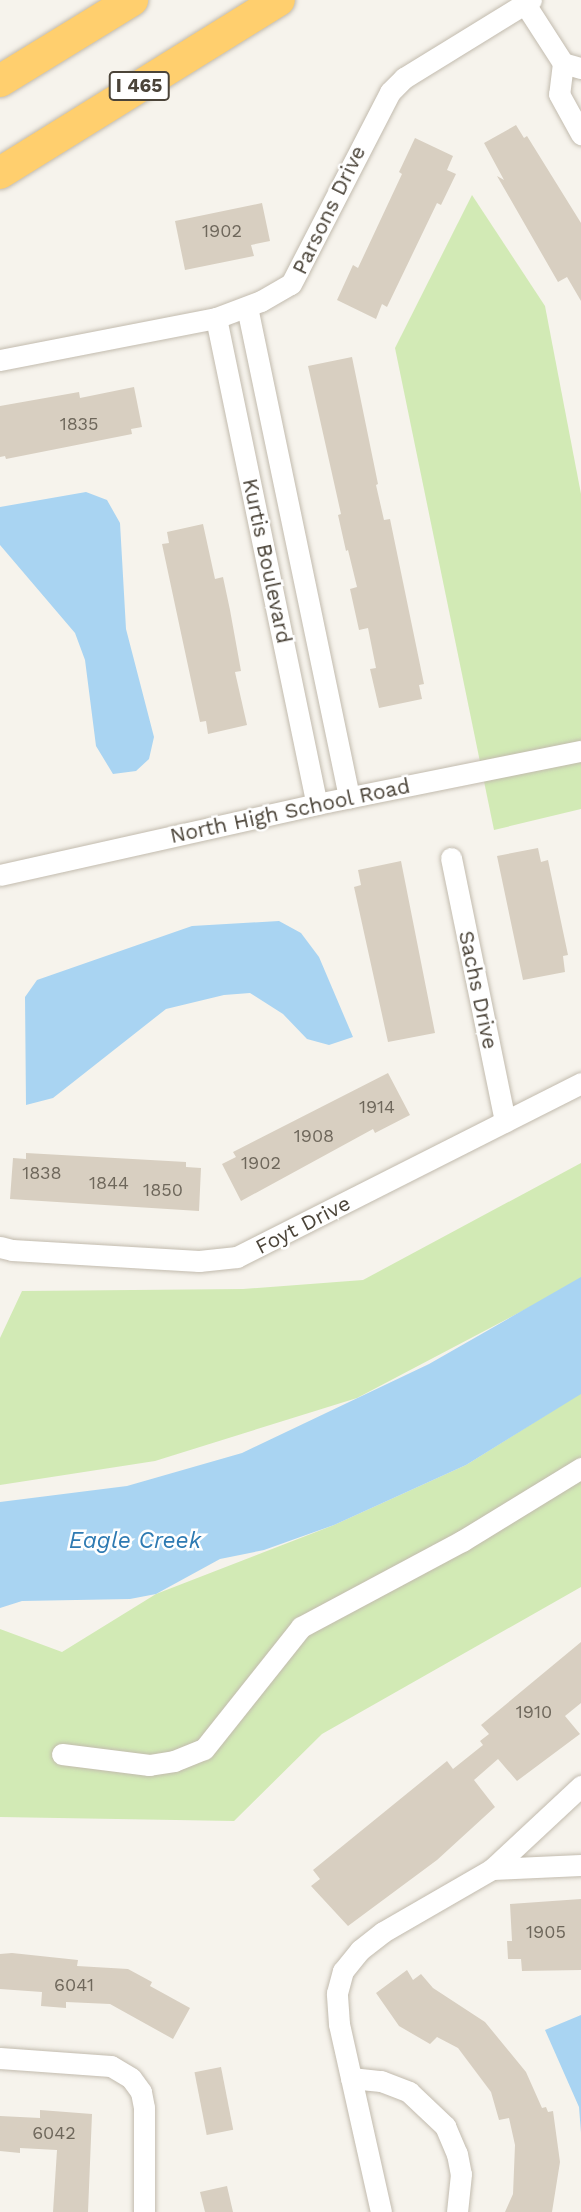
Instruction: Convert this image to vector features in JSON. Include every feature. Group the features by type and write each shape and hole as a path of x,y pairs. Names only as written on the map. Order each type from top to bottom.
{"highway":[{"path":"0,81 132,0"},
{"name":"I 465","path":"0,173 279,0"}],"street":[{"path":"528,2 572,65 559,94 581,134"},
{"name":"Parsons Drive","path":"0,360 216,318 247,307 295,280 379,107 390,92 404,78 528,2"},
{"path":"247,307 349,797"},
{"name":"Kurtis Boulevard","path":"216,318 317,804"},
{"path":"248,469 279,463"},
{"path":"282,634 313,628"},
{"name":"North High School Road","path":"0,875 349,797 581,751"},
{"name":"Sachs Drive","path":"451,858 505,1122"},
{"name":"Foyt Drive","path":"0,1247 12,1250 199,1261 237,1257 581,1083"},
{"path":"62,1754 149,1765 174,1761 204,1749 301,1627 462,1541 581,1468"},
{"path":"381,2212 337,2008 343,1971 360,1950 383,1932 492,1869 581,1786"},
{"path":"492,1869 581,1865"},
{"path":"0,2058 111,2066 125,2073 136,2084 144,2108 145,2212"},
{"path":"351,2078 382,2081 409,2092 445,2126 461,2174 457,2212"}],"green space":[{"path":"472,195 545,306 581,494 581,809 494,830 395,348"},
{"path":"581,1163 581,1280 357,1398 155,1461 0,1485 0,1338 22,1291 243,1289 363,1280"},
{"path":"581,1393 581,1587 322,1734 234,1821 0,1817 0,1629 62,1652 156,1594 334,1525 466,1465"}],"water":[{"path":"86,492 107,500 120,523 126,629 154,737 149,759 136,771 113,774 96,746 85,660 75,633 0,545 0,507"},
{"path":"279,921 301,933 319,957 353,1037 329,1045 307,1039 283,1014 250,993 224,995 166,1009 53,1098 26,1105 25,997 37,980 192,926"},
{"name":"Eagle Creek","path":"581,1277 581,1394 466,1465 334,1525 264,1550 220,1559 156,1594 130,1599 22,1601 0,1608 0,1502 127,1486 242,1453 429,1364"},
{"path":"581,2015 581,2133 579,2107 545,2030"}],"building":[{"path":"516,125 524,138 527,136 581,223 581,301 567,277 558,282 497,176 504,180 484,143"},
{"path":"415,138 453,156 447,170 456,174 441,205 437,203 387,307 382,304 376,319 337,300 353,265 358,268 402,174 399,172"},
{"path":"262,203 270,241 251,245 254,256 185,270 175,221"},
{"path":"352,357 378,484 376,485 384,520 390,519 424,684 419,685 422,699 379,708 370,669 376,668 368,628 359,630 350,589 357,587 338,515 341,514 308,366"},
{"path":"134,387 142,427 131,429 132,434 6,459 5,456 0,457 0,406 79,392 80,398"},
{"path":"203,524 215,579 223,577 241,671 235,672 247,725 208,734 206,721 200,722 162,544 169,543 167,532"},
{"path":"538,848 541,862 548,860 568,955 563,956 565,972 523,980 497,856"},
{"path":"401,861 435,1033 388,1042 354,887 361,885 358,870"},
{"path":"388,1073 410,1115 375,1133 373,1129 241,1201 222,1164 236,1157 233,1152"},
{"path":"26,1153 186,1162 186,1167 201,1168 199,1211 10,1199 13,1158 26,1159"},
{"path":"581,1642 581,1703 565,1716 580,1734 517,1781 498,1759 474,1780 495,1807 437,1860 348,1926 311,1886 320,1879 313,1870 447,1761 453,1769 483,1745 480,1741 489,1734 481,1725"},
{"path":"581,1899 581,1970 522,1971 521,1959 508,1959 507,1941 512,1941 510,1904"},
{"path":"0,1954 78,1960 77,1966 128,1969 152,1982 150,1986 190,2008 173,2039 110,2004 66,2002 66,2008 41,2006 42,1992 0,1989"},
{"path":"407,1970 413,1980 421,1974 433,1988 485,2022 526,2072 542,2108 546,2107 548,2112 553,2111 560,2162 552,2212 505,2212 513,2194 515,2145 509,2118 499,2120 491,2092 458,2048 437,2037 430,2044 399,2026 376,1993"},
{"path":"221,2067 233,2130 207,2135 194,2072"},
{"path":"40,2110 92,2114 88,2212 53,2212 57,2150 20,2148 20,2153 0,2151 0,2116 40,2118"},
{"path":"227,2186 233,2212 205,2212 200,2192"}]}
